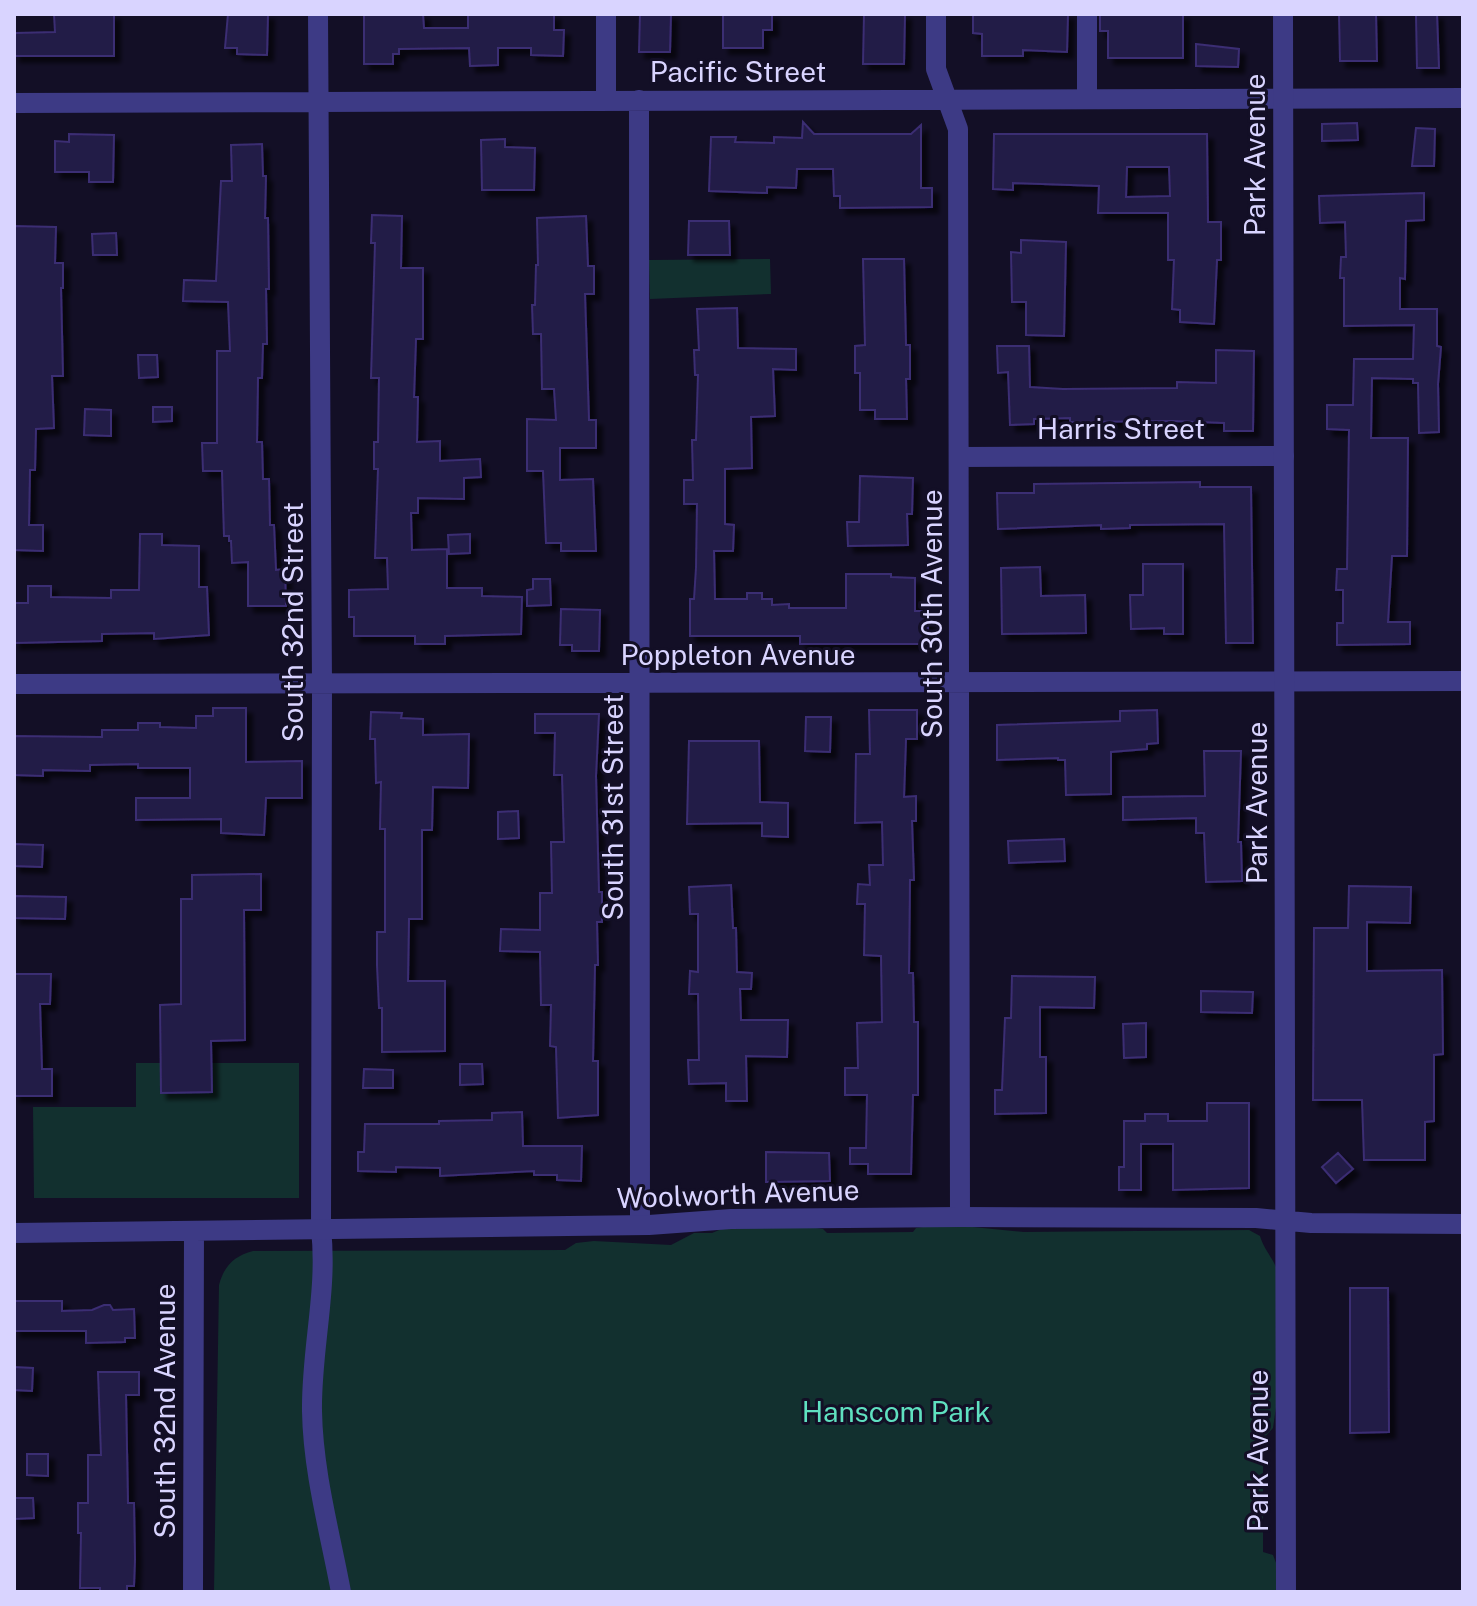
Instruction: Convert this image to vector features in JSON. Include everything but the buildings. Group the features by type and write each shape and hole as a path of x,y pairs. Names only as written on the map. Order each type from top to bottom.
{"street":[{"name":"South 32nd Street","path":"318,14 321,1229 324,1276 313,1387 313,1428 341,1592"},
{"path":"606,14 606,100"},
{"name":"South 30th Avenue","path":"936,14 936,69 958,129 960,1217"},
{"path":"1087,14 1087,99"},
{"name":"Park Avenue","path":"1283,14 1286,1592"},
{"name":"Pacific Street","path":"14,103 1463,98"},
{"name":"South 31st Street","path":"639,100 640,1225"},
{"name":"Harris Street","path":"959,457 1284,456"},
{"name":"Poppleton Avenue","path":"14,684 1463,681"},
{"name":"Woolworth Avenue","path":"14,1233 640,1225 731,1219 960,1217 1256,1218 1326,1223 1463,1224"},
{"name":"South 32nd Avenue","path":"193,1592 194,1231"}],"green space":[{"path":"770,259 771,294 650,299 649,260"},
{"path":"136,1063 299,1063 299,1198 34,1198 33,1107 136,1107"},
{"name":"Hanscom Park","path":"943,1224 1024,1232 1249,1230 1260,1236 1276,1267 1277,1400 1273,1428 1263,1439 1263,1552 1273,1555 1281,1576 1281,1592 214,1592 219,1285 227,1267 240,1256 253,1251 565,1250 576,1243 594,1241 671,1245 694,1233 712,1233 731,1225 796,1225 823,1229 827,1233 913,1232 916,1228"}]}
